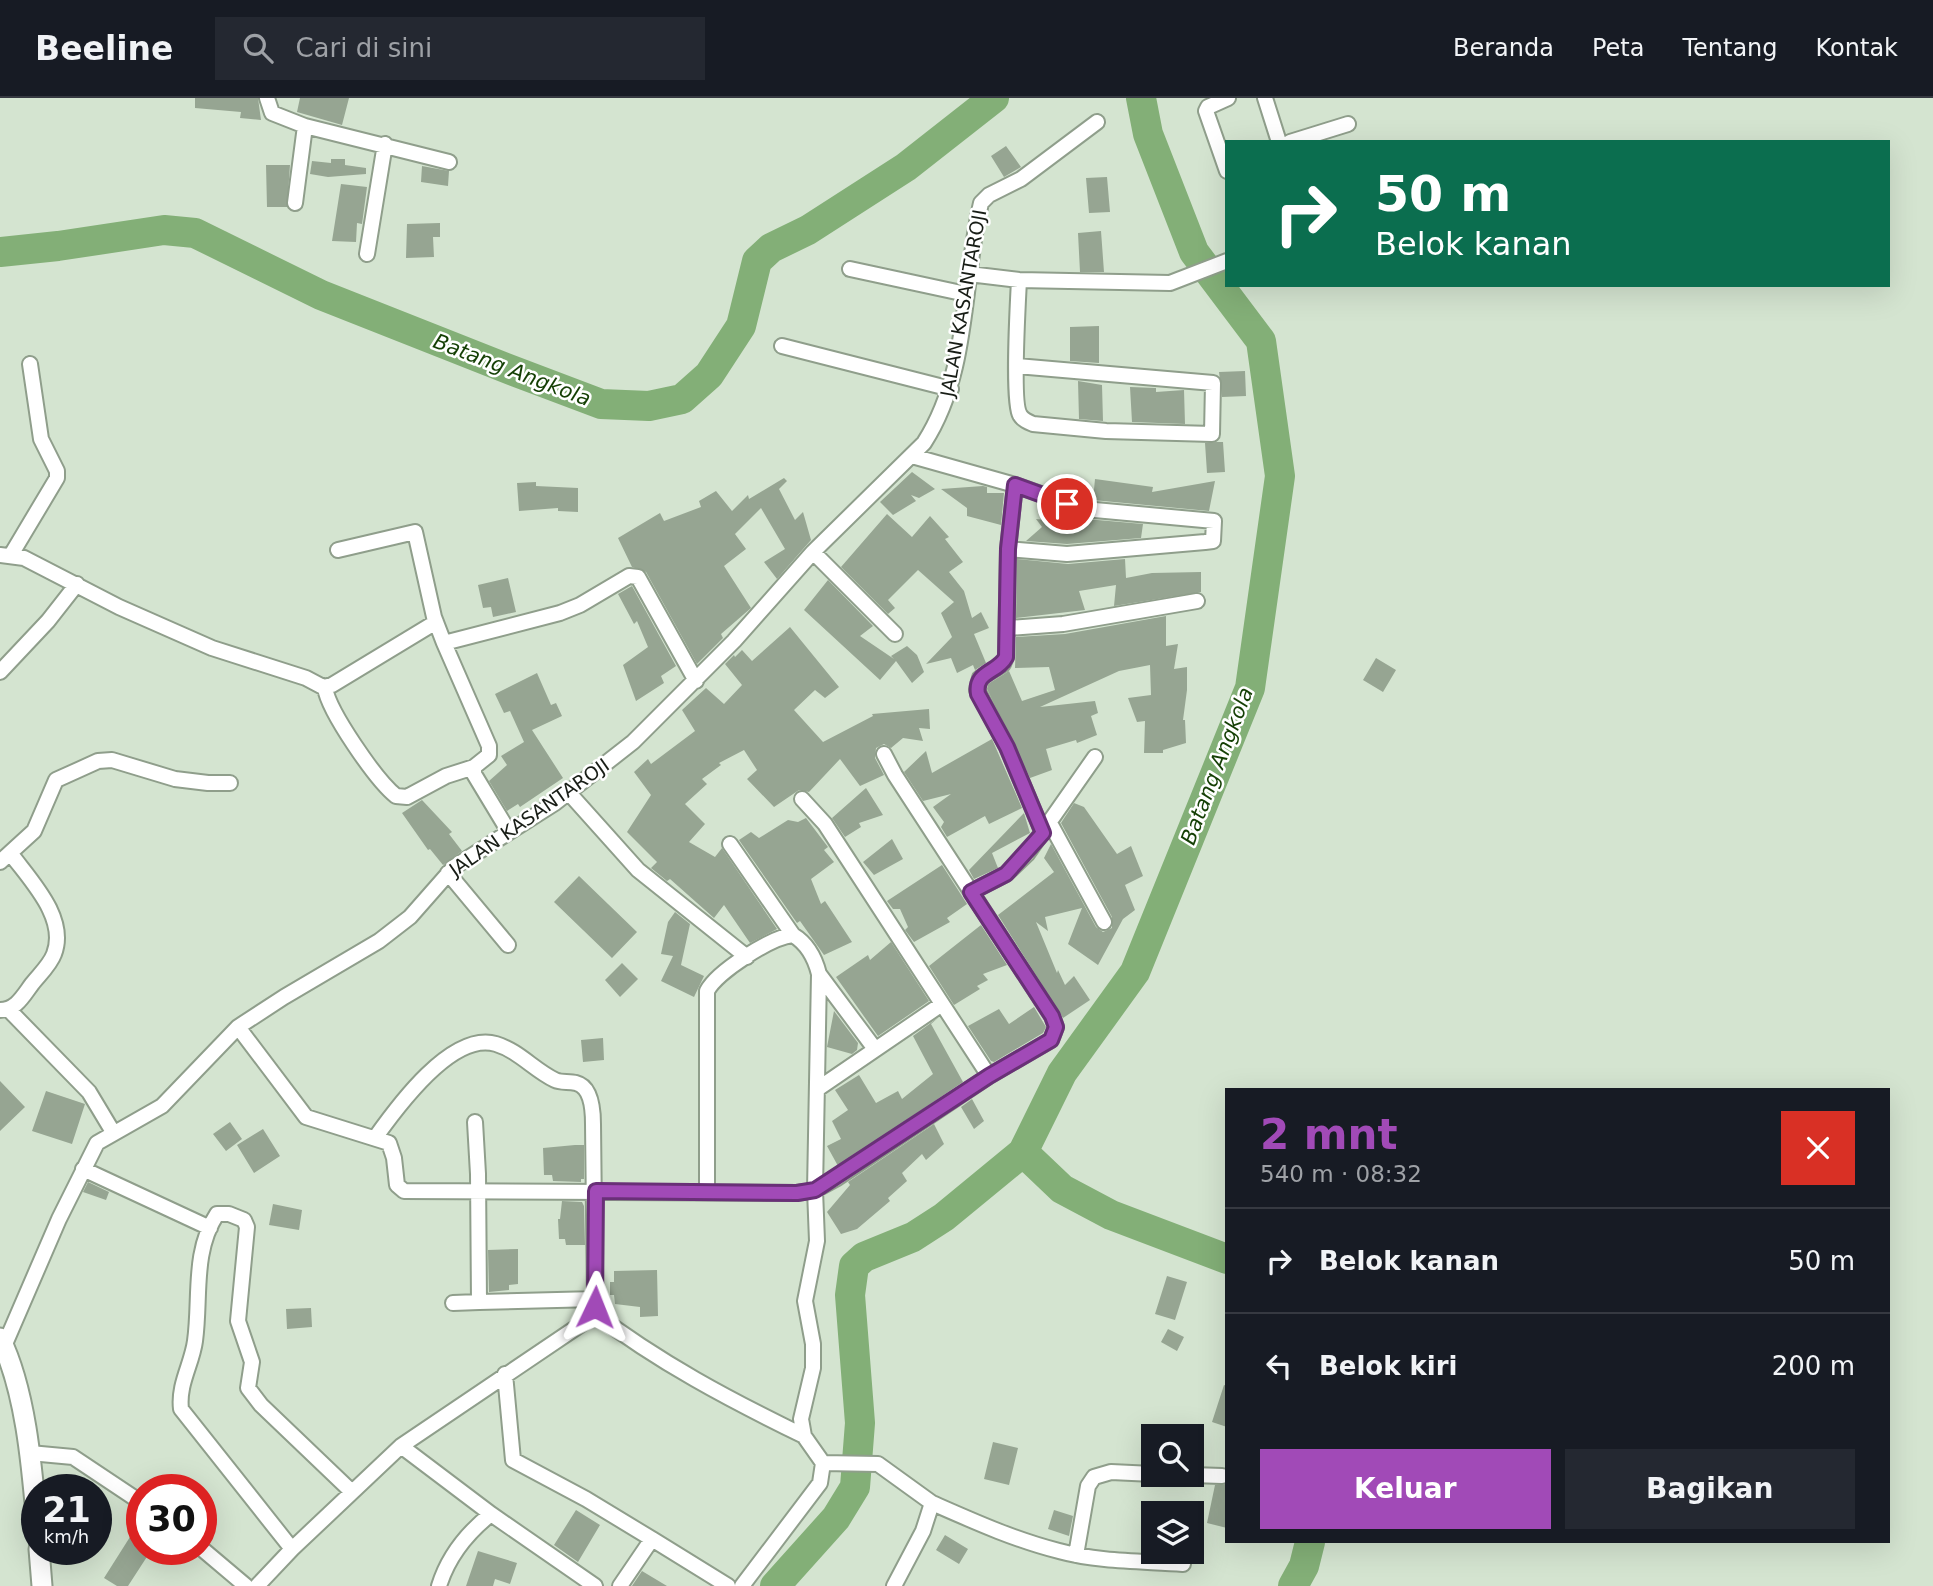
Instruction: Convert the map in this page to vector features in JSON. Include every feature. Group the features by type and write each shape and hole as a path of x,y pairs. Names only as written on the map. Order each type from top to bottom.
{"main road":[{"path":"1,1346 12,1370 32,1474"},
{"path":"40,1565 42,1586"}],"street":[{"path":"267,98 272,113 305,126 449,162"},
{"path":"1225,162 1206,111 1208,107 1228,98"},
{"path":"1265,98 1278,140"},
{"name":"JALAN KASANTAROJI","path":"1,1346 97,1143 162,1106 238,1027 379,941 410,917 448,873 467,858 569,793 634,742 696,681 813,552 912,456 937,423 951,389 982,200 1021,179 1097,122"},
{"path":"1296,140 1348,124"},
{"path":"295,204 305,126"},
{"path":"367,254 385,144"},
{"path":"969,274 1019,280 1170,283 1225,262"},
{"path":"850,269 966,294"},
{"path":"1017,366 1213,383 1212,434 1119,431 1033,424 1019,414 1017,366 1019,280"},
{"path":"782,346 951,389"},
{"path":"30,363 41,439 57,471 57,478 5,555 41,565 119,607 212,648 306,678 325,688"},
{"path":"912,456 1015,485 1084,509 1214,521 1215,539 1095,553 1067,554 1008,549"},
{"path":"1015,485 1008,549 1009,628 1005,661 980,678 977,690 1047,828 1104,922"},
{"path":"325,688 327,698 340,722 396,796 407,797 446,776 474,767 487,758 489,746 436,622 418,536 414,532 338,550"},
{"path":"813,552 895,634"},
{"path":"444,643 546,618 580,605 629,576 635,576 641,581 696,681"},
{"path":"0,672 48,621 77,584"},
{"path":"1009,628 1063,624 1197,601"},
{"path":"325,688 436,622"},
{"path":"238,1027 306,1117 375,1138 391,1147 397,1183 401,1190 797,1193 815,1190 989,1076 1051,1040 1056,1027 1052,1016 884,754"},
{"path":"971,892 1006,874 1047,828 1095,757"},
{"path":"113,1132 89,1092 4,1010 52,960 57,944 46,901 5,858 34,831 56,780 98,761 112,760 174,779 230,783"},
{"path":"474,767 479,786 509,832"},
{"path":"569,793 648,879 747,957"},
{"path":"802,799 825,824 989,1076"},
{"path":"730,844 793,935 805,944 814,956 819,974 815,1190 817,1241 805,1301 814,1356 802,1410 804,1436"},
{"path":"448,873 508,945"},
{"path":"707,1191 705,999 711,983 776,940 793,935"},
{"path":"819,974 875,1049"},
{"path":"818,1088 942,1004"},
{"path":"257,1586 292,1549 401,1446 586,1321 595,1305 596,1191 593,1112 586,1091 577,1083 556,1081 497,1044 473,1043 443,1062 396,1108 375,1138"},
{"path":"475,1122 479,1191 479,1302"},
{"path":"83,1169 210,1228"},
{"path":"292,1549 181,1409 180,1396 196,1338 198,1279 206,1237 219,1213 244,1220 247,1227 238,1321 253,1362 248,1388 261,1405 352,1492"},
{"path":"453,1303 595,1305 652,1355 804,1436 823,1463 820,1483 742,1586"},
{"path":"505,1374 513,1460 586,1499 728,1586"},
{"path":"401,1446 491,1514 595,1586"},
{"path":"30,1453 74,1457 126,1492"},
{"path":"823,1463 874,1463 932,1503 1013,1536 1076,1555 1141,1560"},
{"path":"1076,1555 1088,1486 1094,1477 1111,1472 1141,1473"},
{"path":"1204,1475 1222,1476"},
{"path":"894,1586 923,1531 932,1503"},
{"path":"439,1586 444,1570 458,1546 491,1514"},
{"path":"620,1586 652,1539"},
{"path":"217,1562 246,1586"}],"building":[{"path":"195,98 258,98 261,120 240,118 241,112 195,108"},
{"path":"300,98 349,98 342,125 297,112"},
{"path":"1006,146 1021,167 1004,177 991,156"},
{"path":"331,159 345,159 345,165 366,168 366,174 328,177 310,174 312,161 331,163"},
{"path":"266,165 290,165 287,207 267,207"},
{"path":"422,166 449,171 448,186 421,182"},
{"path":"1107,177 1110,212 1089,213 1086,178"},
{"path":"341,184 367,187 362,224 357,223 356,242 332,241"},
{"path":"440,223 440,237 433,237 434,257 406,258 407,224"},
{"path":"1101,231 1104,272 1080,272 1078,233"},
{"path":"1099,326 1099,363 1070,361 1070,327"},
{"path":"1245,371 1246,396 1222,397 1219,372"},
{"path":"1078,381 1102,385 1103,421 1079,419"},
{"path":"1130,387 1156,388 1156,392 1184,390 1185,424 1132,422"},
{"path":"1223,442 1225,472 1207,473 1205,443"},
{"path":"912,472 935,489 919,498 911,495 916,501 893,515 880,502"},
{"path":"784,478 787,481 779,489 795,520 803,512 811,540 777,579 764,562 785,549 761,508 735,534 746,549 724,566 751,608 721,634 723,638 697,664 646,572 632,567 618,538 660,513 664,521 701,507 699,501 716,491 732,511 748,495 749,499"},
{"path":"1095,479 1153,487 1152,492 1215,481 1209,511 1093,500"},
{"path":"536,482 536,486 578,488 578,512 558,511 558,508 519,511 517,483"},
{"path":"987,487 987,493 1004,493 1001,525 967,516 967,508 941,489"},
{"path":"887,514 912,537 930,516 949,537 945,539 963,562 949,572 964,591 972,618 981,612 989,628 974,634 986,663 975,670 973,665 957,673 951,658 926,664 952,637 941,613 954,602 918,570 888,600 895,608 888,614 841,567"},
{"path":"1036,519 1067,522 1086,519 1143,524 1141,538 1067,544 1026,541 1042,527"},
{"path":"1017,559 1068,564 1125,559 1126,578 1152,573 1201,572 1201,592 1114,606 1116,585 1079,591 1085,610 1016,618"},
{"path":"508,578 516,612 493,617 491,607 483,608 478,585"},
{"path":"828,580 873,626 860,636 894,659 891,656 907,646 917,655 924,672 912,683 896,661 880,680 804,610"},
{"path":"632,586 676,666 661,676 664,683 636,701 623,665 648,647 637,621 634,624 618,594"},
{"path":"1166,616 1166,646 1178,644 1174,669 1187,667 1183,720 1186,743 1163,750 1163,753 1144,753 1145,721 1137,722 1128,698 1151,695 1150,665 1119,671 1040,707 1095,701 1098,713 1091,716 1097,735 1077,743 1076,740 1046,749 1052,770 1030,778 987,689 988,684 1009,671 1022,701 1055,690 1049,667 1015,668 1016,637 1065,634"},
{"path":"790,627 839,687 825,698 815,690 794,710 823,742 873,716 872,714 929,709 930,729 919,728 923,741 903,738 891,748 884,744 876,748 875,758 884,775 860,786 840,759 809,792 799,790 774,807 747,779 757,770 744,750 719,763 721,765 702,779 707,784 685,804 705,824 689,842 715,857 722,848 777,929 750,943 724,905 714,918 670,879 667,881 651,868 657,862 627,832 651,795 634,772 648,759 651,764 695,731 682,710 706,688 724,704 742,685 725,664 734,655 735,657 742,650 752,661"},
{"path":"1376,658 1396,670 1383,692 1363,680"},
{"path":"537,673 551,705 556,703 562,716 532,730 563,778 520,807 518,804 507,811 489,781 507,765 501,756 524,742 510,711 504,713 495,694"},
{"path":"992,739 1022,808 989,824 985,816 947,837 941,827 944,822 933,807 951,794 923,801 904,772 926,751 932,773"},
{"path":"866,788 883,815 859,823 861,827 845,837 832,818"},
{"path":"422,800 452,832 449,834 462,851 443,865 430,849 428,850 402,813"},
{"path":"1074,803 1084,807 1117,854 1131,846 1143,876 1125,885 1135,910 1123,919 1098,965 1068,944 1082,908 1045,917 1048,931 1036,922 1057,973 1058,970 1065,985 1074,976 1090,1000 1063,1018 998,915 1054,872 1044,858 1051,844 1096,927 1103,932 1112,928 1112,917 1061,823"},
{"path":"1024,813 1030,833 992,853 998,868 974,879 969,870"},
{"path":"806,818 828,847 824,850 834,862 811,879 821,904 825,901 852,942 824,955 800,921 797,923 739,840 751,832 759,838 788,820 798,822"},
{"path":"892,839 903,859 874,875 863,862"},
{"path":"942,865 967,904 947,918 950,922 914,942 905,930 908,927 900,909 893,909 887,901"},
{"path":"579,876 637,932 612,958 554,902"},
{"path":"675,912 690,924 681,965 704,976 694,997 661,981 673,956 661,954 668,922"},
{"path":"981,925 1007,965 983,974 988,980 977,986 980,989 954,1005 929,966"},
{"path":"891,942 929,1001 878,1036 836,977 868,955 870,960"},
{"path":"622,963 638,979 620,997 605,980"},
{"path":"1034,1007 1046,1027 1043,1033 994,1062 991,1061 968,1026 999,1009 1009,1024"},
{"path":"834,1011 858,1043 857,1050 852,1054 827,1047"},
{"path":"939,1017 931,1024 963,1082 838,1166 827,1146 841,1139 832,1121 848,1110 835,1090 859,1075 876,1103 898,1091 902,1099 933,1074 913,1036"},
{"path":"603,1038 604,1060 583,1062 581,1040"},
{"path":"0,1081 25,1107 0,1131"},
{"path":"46,1091 85,1104 72,1144 32,1131"},
{"path":"972,1099 984,1121 974,1129 961,1107"},
{"path":"230,1122 242,1139 226,1151 213,1134"},
{"path":"934,1124 944,1144 926,1160 922,1154 902,1173 907,1181 888,1198 890,1201 857,1229 841,1234 827,1212 850,1185 848,1182"},
{"path":"263,1129 280,1156 254,1173 237,1145"},
{"path":"584,1145 584,1179 581,1179 581,1182 553,1181 552,1175 544,1175 543,1148"},
{"path":"88,1182 109,1192 106,1200 83,1192"},
{"path":"562,1201 582,1202 585,1245 566,1245 565,1239 559,1239 558,1219"},
{"path":"273,1204 302,1210 299,1230 269,1225"},
{"path":"518,1249 518,1284 509,1285 509,1290 489,1292 488,1250"},
{"path":"657,1270 658,1316 640,1317 640,1307 615,1304 614,1295 610,1295 610,1282 614,1282 614,1271"},
{"path":"1167,1276 1187,1282 1175,1320 1155,1314"},
{"path":"311,1308 312,1327 287,1329 286,1309"},
{"path":"1168,1329 1184,1337 1177,1351 1161,1342"},
{"path":"1224,1385 1225,1385 1225,1426 1212,1422"},
{"path":"993,1442 1018,1448 1009,1485 984,1479"},
{"path":"1225,1484 1225,1528 1207,1523 1215,1485"},
{"path":"576,1510 600,1525 578,1562 554,1545"},
{"path":"1054,1510 1073,1516 1069,1536 1048,1529"},
{"path":"945,1535 968,1549 959,1564 936,1550"},
{"path":"126,1543 126,1565 142,1565 128,1586 117,1586 104,1578"},
{"path":"478,1551 517,1563 510,1584 495,1579 493,1586 466,1586"},
{"path":"642,1571 667,1586 632,1586"}],"waterway":[{"name":"Batang Angkola","path":"0,252 164,230 195,233 321,295 511,370 601,404 649,406 682,399 709,375 741,326 757,261 771,248 808,230 906,167 994,98"},
{"name":"Batang Angkola","path":"775,1586 836,1518 855,1487 860,1423 850,1295 854,1266 864,1257 913,1237 944,1217 1023,1152 1062,1073 1135,972 1250,688 1280,476 1261,341 1194,252 1148,134 1141,98"},
{"name":"Batang Angkola","path":"1023,1152 1062,1189 1111,1215 1225,1258"},
{"name":"Batang Angkola","path":"1293,1586 1304,1566 1310,1543"}],"route":[{"path":"595,1307 596,1191 797,1193 815,1190 989,1076 1051,1040 1054,1035 1056,1027 1052,1016 971,892 1016,866 1043,833 1023,781 978,694 977,685 980,678 1003,664 1006,657 1009,628 1008,549 1015,485 1067,504"}]}
